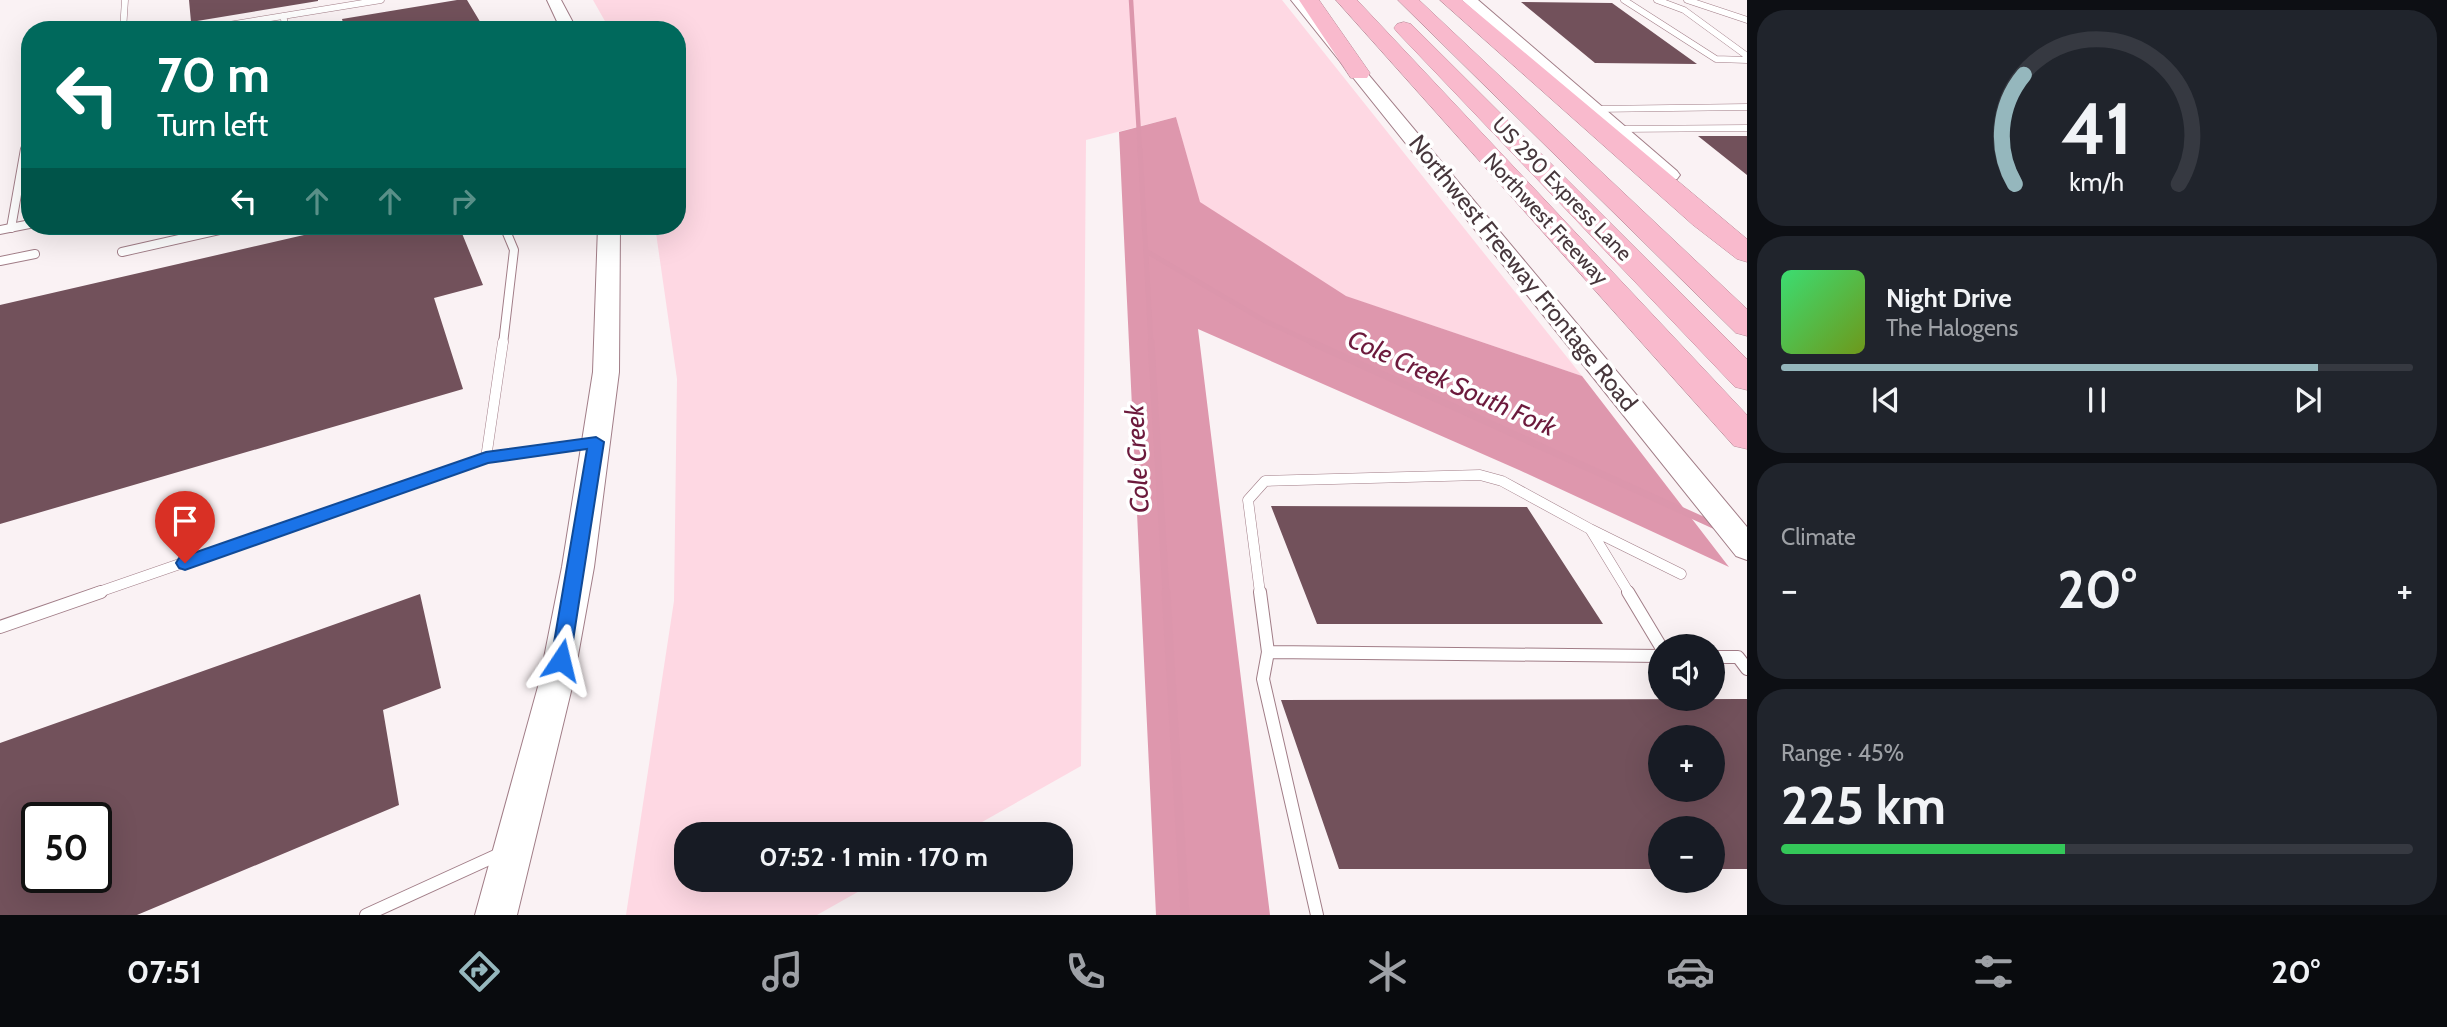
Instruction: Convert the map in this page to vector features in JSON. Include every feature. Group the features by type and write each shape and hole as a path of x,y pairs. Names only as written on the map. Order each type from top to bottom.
{"highway":[{"path":"1309,0 1359,73"},
{"name":"Northwest Freeway","path":"1346,0 1747,438"},
{"name":"US 290 Express Lane","path":"1377,0 1747,379"},
{"path":"1408,0 1747,326"},
{"path":"1450,0 1703,219 1747,253"}],"main road":[{"path":"554,0 564,21"},
{"name":"Northwest Freeway Frontage Road","path":"1298,0 1747,548"},
{"path":"1469,0 1747,244"},
{"path":"496,915 556,683 578,566 606,372 609,235"}],"lane":[{"path":"124,21 125,0"},
{"path":"253,21 381,0"},
{"path":"1624,0 1716,59 1747,58"},
{"path":"1657,0 1685,10 1747,58"},
{"path":"1687,0 1747,20"},
{"path":"283,16 284,21"},
{"path":"1595,109 1747,107"},
{"path":"1617,129 1747,128"},
{"path":"5,229 21,163"},
{"path":"122,252 197,235"},
{"path":"486,458 514,250 508,235"},
{"path":"0,261 36,254"},
{"path":"0,627 486,458 596,442"},
{"path":"1317,915 1263,679 1268,652 1248,500 1265,481 1493,477 1681,574"},
{"path":"1590,529 1653,634"},
{"path":"1268,652 1648,656"},
{"path":"1725,657 1738,657 1747,669"},
{"path":"366,915 514,847"}],"shaded area":[{"path":"593,0 1282,0 1582,376 1345,296 1199,202 1176,117 1086,140 1081,766 982,822 674,822 674,892 858,892 817,915 626,915 674,601 677,379 656,235 686,235 686,21 605,21"},
{"path":"1176,117 1200,202 1346,296 1582,376 1729,567 1519,470 1198,329 1270,915 1156,915 1119,132"}],"building":[{"path":"189,0 318,0 197,21 191,21"},
{"path":"467,0 480,21 343,21"},
{"path":"1521,2 1612,3 1697,64 1595,63"},
{"path":"1698,136 1747,136 1747,175"},
{"path":"304,235 463,235 483,285 434,298 463,389 0,524 0,305"},
{"path":"1271,506 1527,507 1603,624 1317,624"},
{"path":"420,594 441,688 383,710 399,805 137,915 0,915 0,743"},
{"path":"1648,699 1648,711 1725,711 1725,699 1747,699 1747,869 1725,869 1725,816 1648,816 1648,869 1339,869 1281,700"}],"waterway":[{"name":"Cole Creek","path":"1131,0 1140,151"},
{"name":"Cole Creek","path":"1140,149 1151,344"},
{"name":"Cole Creek South Fork","path":"1146,251 1265,321 1315,344"},
{"name":"Cole Creek","path":"1151,342 1166,593"},
{"name":"Cole Creek South Fork","path":"1311,342 1718,527"},
{"name":"Cole Creek","path":"1166,592 1185,915"}],"route":[{"path":"185,563 486,458 596,442 561,660"}]}
